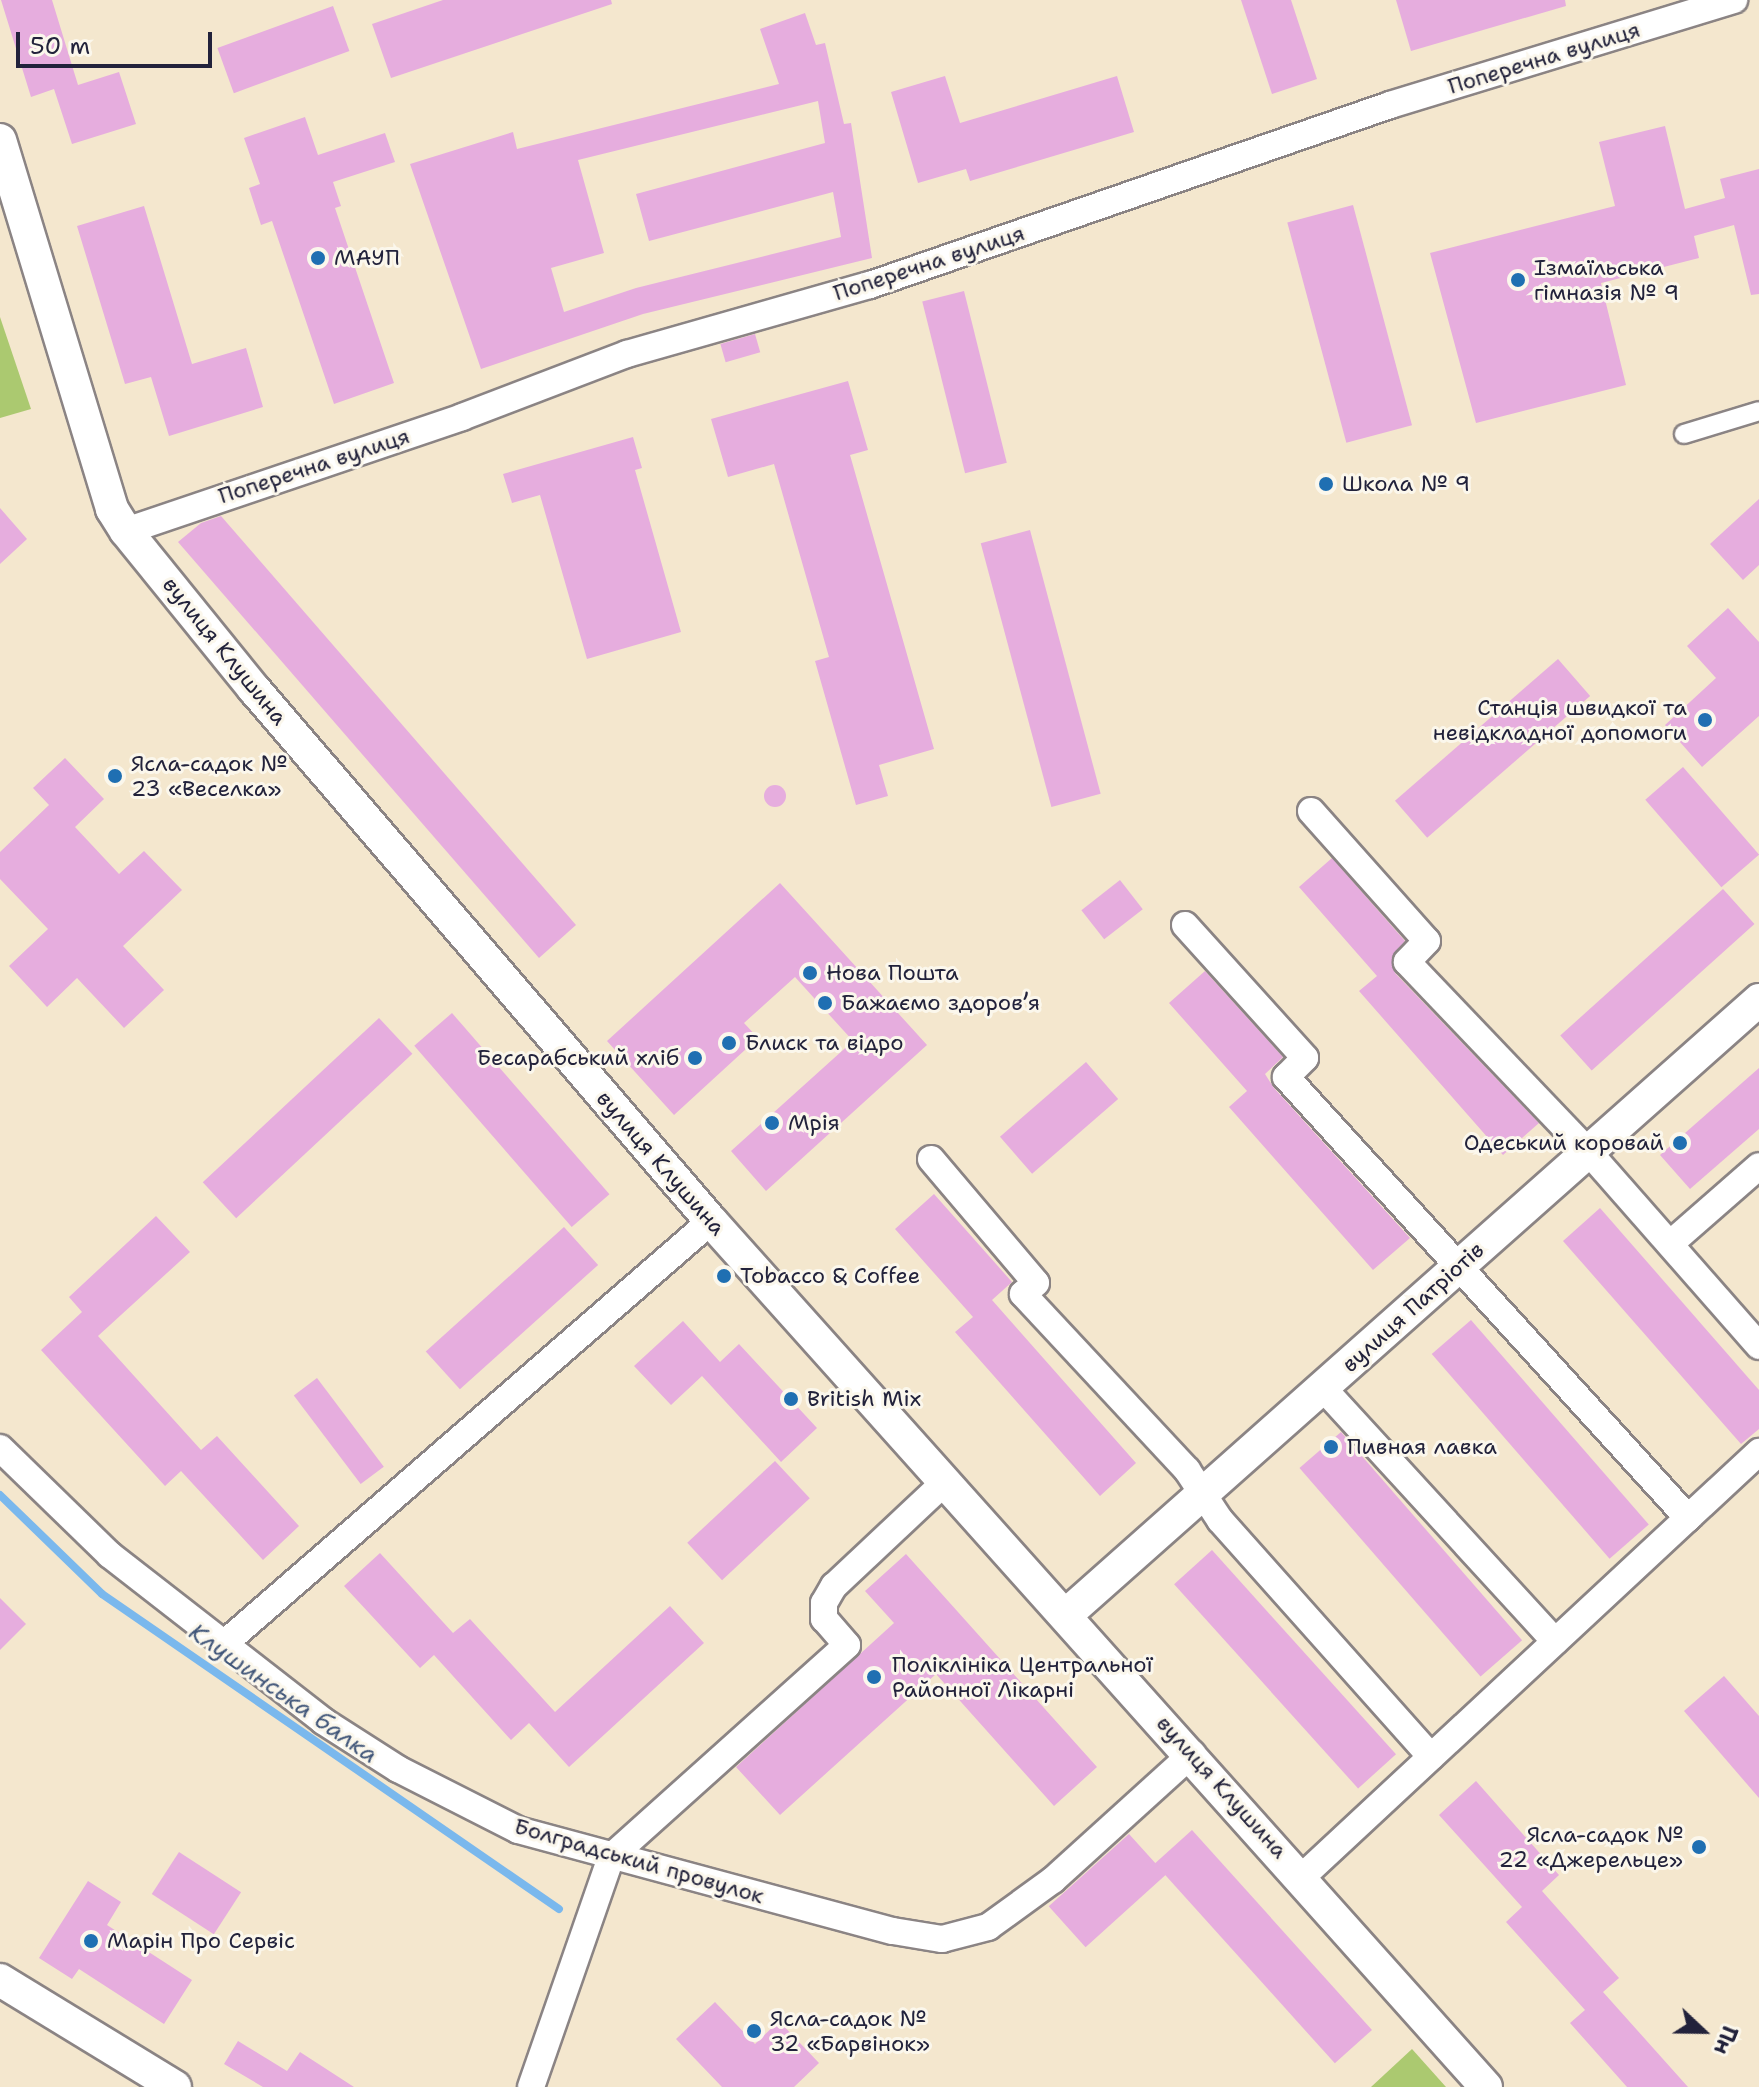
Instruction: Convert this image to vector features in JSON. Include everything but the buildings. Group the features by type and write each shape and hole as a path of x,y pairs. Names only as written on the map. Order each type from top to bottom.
{"street":[{"name":"Поперечна вулиця","path":"126,531 462,417 627,354 870,285 1390,105 1734,0"},
{"name":"вулиця Клушина","path":"0,140 112,509 126,531 254,689 711,1221 1303,1876 1486,2087"},
{"path":"1684,434 1759,411"},
{"path":"1311,811 1427,941 1407,962 1586,1149 1759,1346"},
{"path":"1185,925 1305,1058 1286,1077 1688,1518"},
{"name":"вулиця Патріотів","path":"1067,1614 1586,1149 1759,1000"},
{"path":"931,1159 1036,1283 1023,1294 1187,1470 1203,1495 1431,1757"},
{"path":"1670,1244 1759,1166"},
{"path":"225,1643 711,1221"},
{"path":"1322,1387 1555,1641"},
{"name":"Болградський провулок","path":"0,1448 110,1555 323,1721 398,1769 518,1830 893,1931 942,1939 988,1927 1041,1889 1192,1754"},
{"path":"1303,1876 1759,1452"},
{"path":"531,2087 611,1857 847,1645 824,1619 824,1603 834,1586 946,1481"},
{"path":"0,1980 175,2087"}],"green space":[{"path":"0,317 31,409 0,418"},
{"path":"1412,2049 1446,2087 1371,2087"}],"waterway":[{"name":"Клушинська балка","path":"0,1495 102,1594 559,1909"}],"place":[{"name":"МАУП","path":"318,258"},
{"name":"Ізмаїльська гімназія № 9","path":"1518,280"},
{"name":"Школа № 9","path":"1326,484"},
{"name":"Станція швидкої та невідкладної допомоги","path":"1705,720"},
{"name":"Ясла-садок № 23 «Веселка»","path":"115,776"},
{"name":"Нова Пошта","path":"810,973"},
{"name":"Бажаємо здоровʼя","path":"825,1003"},
{"name":"Блиск та відро","path":"729,1043"},
{"name":"Бесарабський хліб","path":"695,1058"},
{"name":"Мрія","path":"772,1123"},
{"name":"Одеський коровай","path":"1680,1143"},
{"name":"Tobacco & Coffee","path":"724,1276"},
{"name":"British Mix","path":"791,1399"},
{"name":"Пивная лавка","path":"1331,1447"},
{"name":"Поліклініка Центральної Районної Лікарні","path":"874,1677"},
{"name":"Ясла-садок № 22 «Джерельце»","path":"1699,1847"},
{"name":"Марін Про Сервіс","path":"91,1941"},
{"name":"Ясла-садок № 32 «Барвінок»","path":"754,2031"}]}
